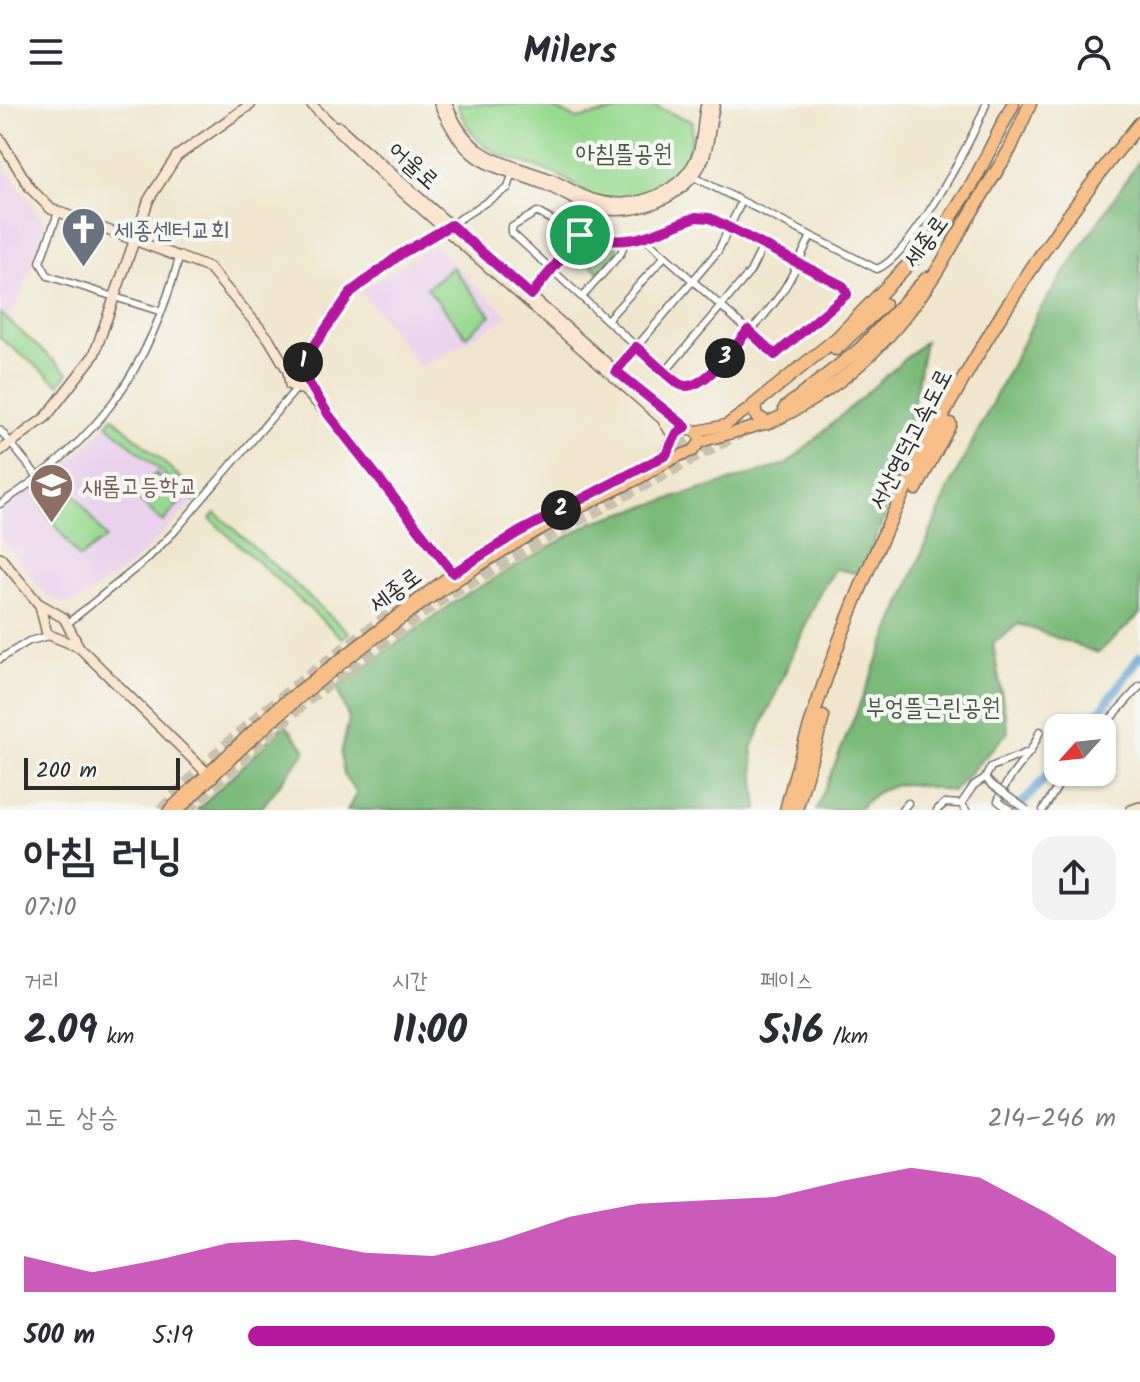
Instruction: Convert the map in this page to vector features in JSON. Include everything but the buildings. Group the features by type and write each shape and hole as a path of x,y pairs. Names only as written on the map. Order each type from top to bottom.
{"highway":[{"name":"세종로","path":"776,394 850,338 903,282 944,228 996,142 1013,104"},
{"name":"세종로","path":"785,408 821,383 897,313 957,237 1004,159 1030,104"},
{"name":"서산영덕고속도로","path":"786,810 849,622 922,457 994,329 1040,258 1140,123"},
{"name":"서산영덕고속도로","path":"796,810 826,707 857,622 931,459 1001,333 1096,191 1140,135"},
{"path":"944,228 837,338 754,405 756,416 768,423 799,409 888,339 922,297 957,237"}],"main road":[{"name":"세종로","path":"455,576 686,453 699,437 726,425 754,405"},
{"name":"세종로","path":"699,437 768,423"},
{"name":"세종로","path":"169,810 279,706 519,532 654,464 686,427"},
{"path":"686,427 699,437"},
{"path":"674,441 686,453"},
{"name":"세종로","path":"179,810 209,775"}],"street":[{"path":"0,451 46,417 84,372 105,331 149,199 177,156 251,104"},
{"name":"어울로","path":"311,104 332,123 348,132 448,227 662,419 674,441"},
{"path":"439,104 449,128 466,149 489,166 551,179 596,200 618,203 638,202 662,192 690,174 697,155 706,104"},
{"path":"447,104 471,144 513,172 591,207 639,209 670,195 704,158 715,104"},
{"path":"690,174 869,268 885,266 947,184 986,104"},
{"path":"0,139 30,188 58,213 180,255 219,277 269,339 298,368 299,386 280,404 174,532 146,560 50,632 0,659"},
{"path":"455,576 328,414 299,386 298,368 351,292 401,254 508,188 513,172"},
{"path":"616,371 718,251 741,203"},
{"path":"531,295 580,235 591,207"},
{"path":"646,239 748,330 775,355 847,294 843,286 798,263 763,246 710,218 696,217 646,239 625,242 580,235 537,212 512,227 512,233 680,385 698,382 711,374 748,330 781,294 798,263 810,238"},
{"path":"58,213 40,262 48,276 159,311"},
{"name":"어울로","path":"448,227 686,427"},
{"path":"582,297 621,253 625,242"},
{"path":"666,371 750,272 763,246"},
{"path":"0,504 64,459 106,412 145,350 180,255"},
{"path":"607,320 665,256"},
{"path":"0,430 38,477"},
{"path":"0,557 38,603 64,622 79,647 209,775"},
{"path":"38,603 50,632 79,647"},
{"path":"50,632 64,622"},
{"path":"1115,714 1140,686"},
{"path":"1010,810 998,801 1004,783 1031,751 1040,731"},
{"path":"937,810 945,803 963,807 974,785 985,778 998,761 1031,751"},
{"path":"985,778 1027,810"},
{"path":"1043,810 1058,786"},
{"path":"902,810 908,803"},
{"path":"1131,810 1140,807"}],"shaded area":[{"path":"0,160 45,224 20,298 7,319 0,313"},
{"path":"433,245 509,316 421,368 361,291"},
{"path":"107,424 194,501 132,564 84,597 71,603 59,602 48,597 0,538 0,512 76,457"}],"green space":[{"name":"아침뜰공원","path":"457,104 545,104 577,119 649,104 693,122 690,146 682,169 667,184 645,195 609,200 588,193 556,174 496,152 474,136"},
{"name":"부엉뜰근린공원","path":"1140,159 1140,614 1098,653 1019,624 993,644 1008,732 953,791 902,784 881,791 858,810 816,810 948,490 1037,314"},
{"path":"586,242 617,246 619,250 599,272 576,251"},
{"path":"452,267 491,315 466,336 427,288"},
{"path":"0,313 68,373 59,384 0,338"},
{"path":"925,341 898,486 860,574 836,569 821,590 752,748 758,810 347,810 357,794 344,775 341,754 349,719 336,687 460,598 593,522 787,464"},
{"path":"113,417 200,495 194,501 107,424"},
{"path":"156,473 184,498 163,522 135,497"},
{"path":"69,486 106,538 79,558 42,506"},
{"path":"216,513 349,633 342,638 210,519"},
{"path":"285,724 306,750 260,810 197,810"}],"waterway":[{"path":"1098,714 1140,656"},
{"path":"1016,810 1044,779"}],"tunnel":[{"path":"662,455 706,432"},
{"path":"187,810 307,700 439,601 555,533 740,433"},
{"path":"162,810 252,722 417,594"}],"place":[{"name":"세종센터교회","path":"83,269"},
{"name":"새롬고등학교","path":"51,525"}],"route":[{"path":"696,217 710,218 843,286 848,289 847,294 775,355 748,330 711,374 690,385 680,385 636,347 616,371 686,427 677,433 666,455 654,464 519,532 453,573 328,414 309,383 309,372 301,365 338,306 351,292 401,254 451,225 531,295 580,235 625,242 646,239 696,217"}]}
